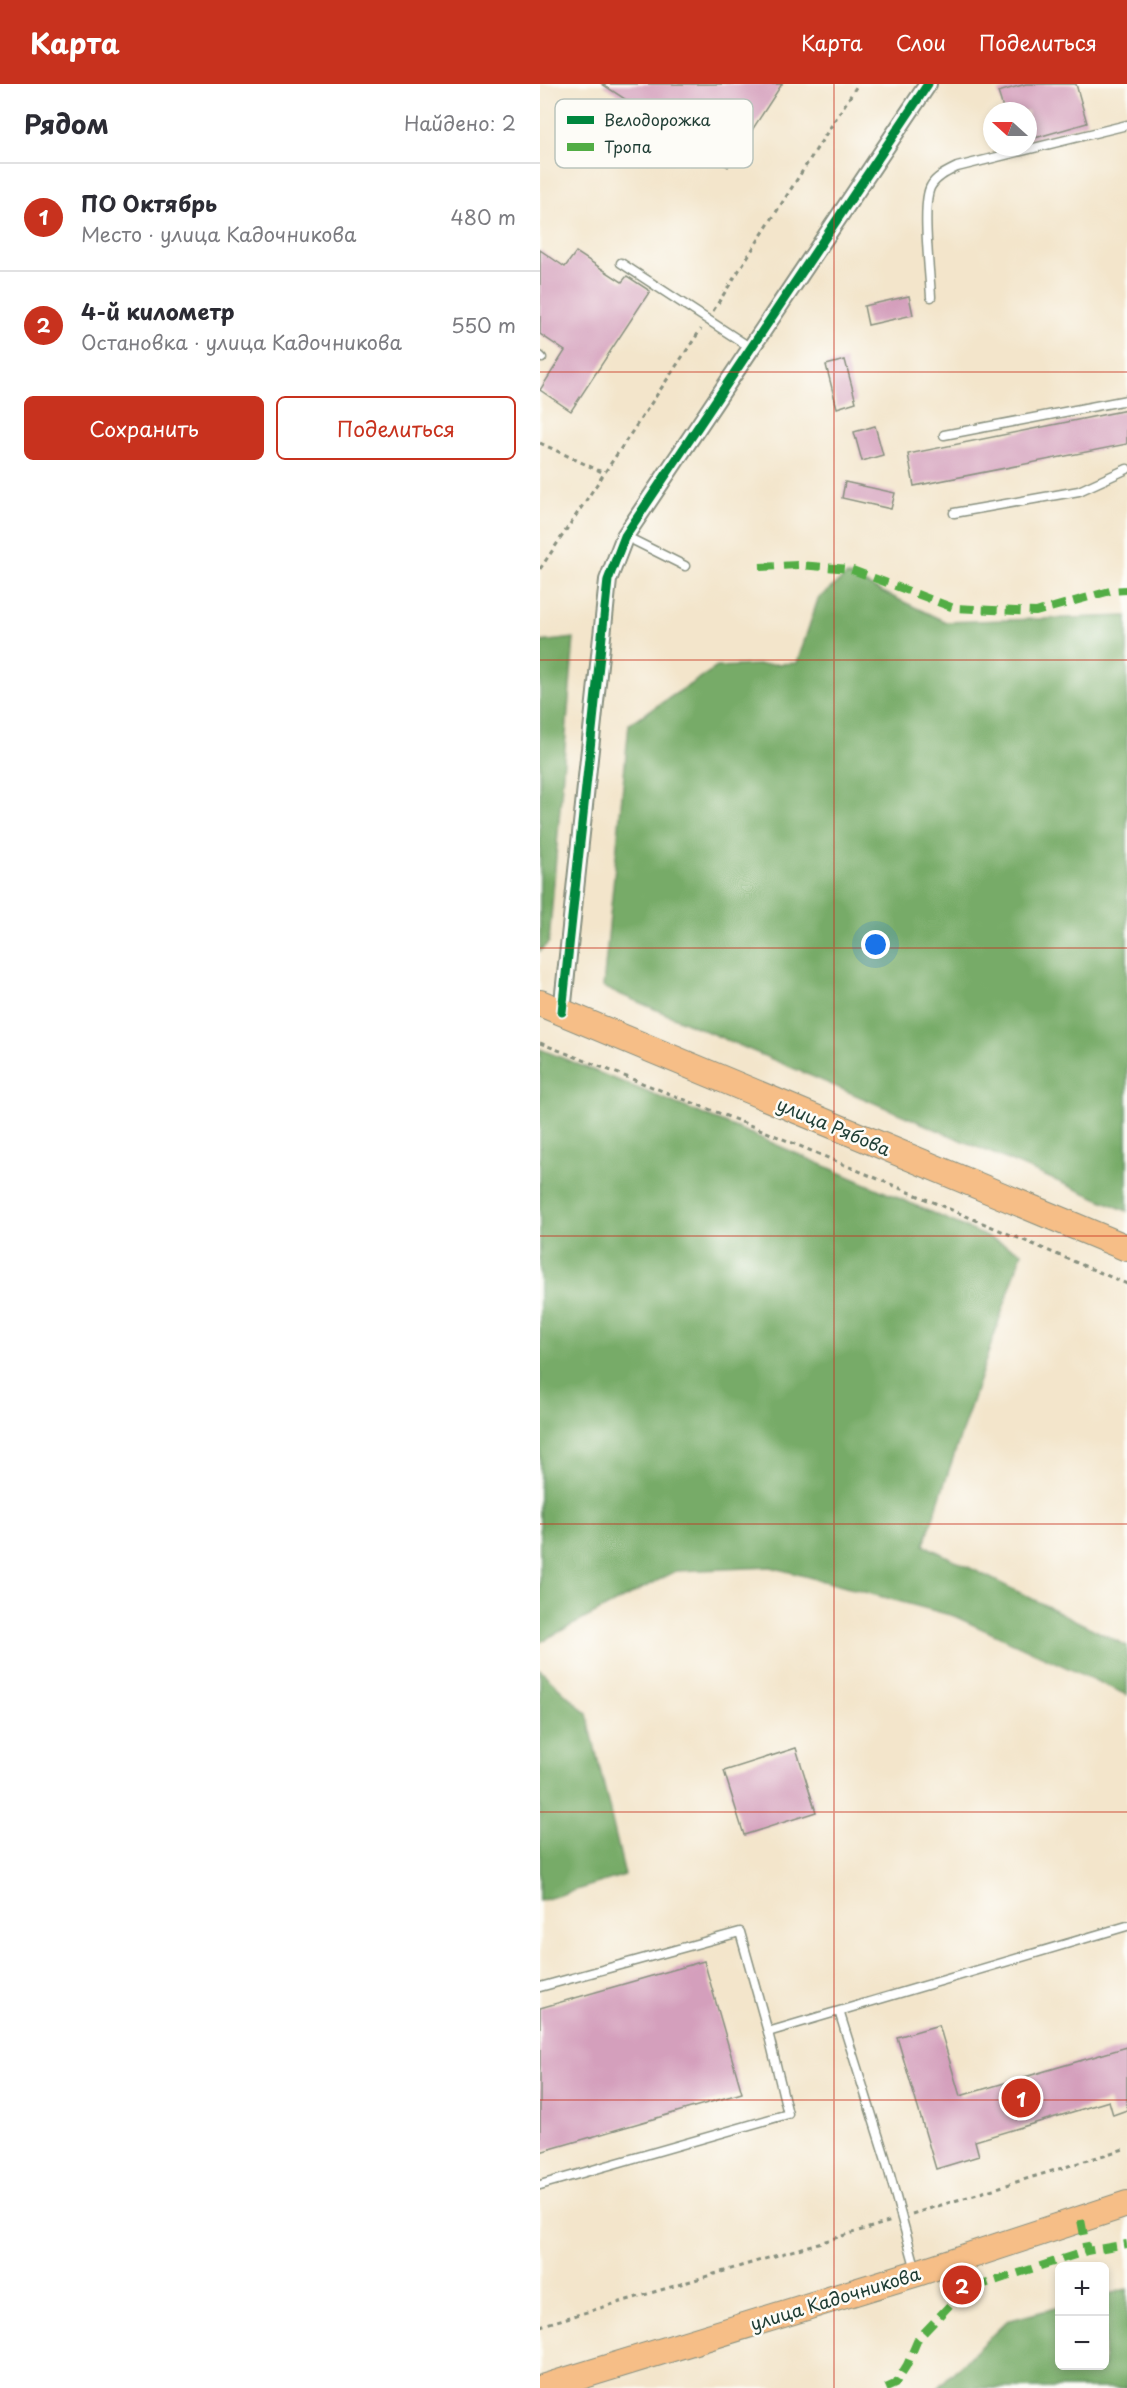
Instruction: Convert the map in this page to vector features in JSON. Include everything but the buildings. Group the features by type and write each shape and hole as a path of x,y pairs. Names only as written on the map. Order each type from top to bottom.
{"main road":[{"name":"улица Рябова","path":"551,1008 1127,1248"},
{"name":"улица Кадочникова","path":"561,2386 1127,2204"}],"street":[{"path":"551,1008 608,580 625,536 928,84"}],"lane":[{"path":"931,297 927,206 930,187 940,176 957,167 1127,125"},
{"path":"621,263 751,348"},
{"path":"944,435 1127,400"},
{"path":"954,513 1078,491 1127,469"},
{"path":"625,536 685,566"},
{"path":"768,2032 1127,1926"},
{"path":"540,1987 741,1932 788,2114 540,2185"},
{"path":"839,2011 885,2157 917,2273"}],"path":[{"path":"540,443 604,473"},
{"path":"540,1043 762,1131 1127,1284"},
{"path":"540,2326 1127,2148"}],"green space":[{"path":"847,575 946,622 1127,616 1127,1211 603,987 629,724 717,667 797,663 818,599"},
{"path":"574,638 549,942 540,951 540,642"},
{"path":"540,1049 754,1135 1022,1252 924,1545 1127,1646 1127,1695 954,1616 771,1567 676,1571 540,1642"},
{"path":"540,1670 587,1714 625,1875 540,1901"},
{"path":"1127,2289 1127,2388 937,2388 1007,2321 1055,2308 1055,2370 1109,2370 1109,2294"}],"marked path":[{"path":"760,567 798,565 850,569 954,608 1036,612 1110,591 1127,590"},
{"path":"1081,2220 1087,2251 1127,2244"},
{"path":"886,2388 895,2384 907,2365 918,2339 963,2291 1087,2251"}],"cycle path":[{"path":"562,1012 608,580 625,536 928,84"}],"place":[{"name":"ПО Октябрь","path":"1021,2098"},
{"name":"4-й километр","path":"962,2285"}]}
